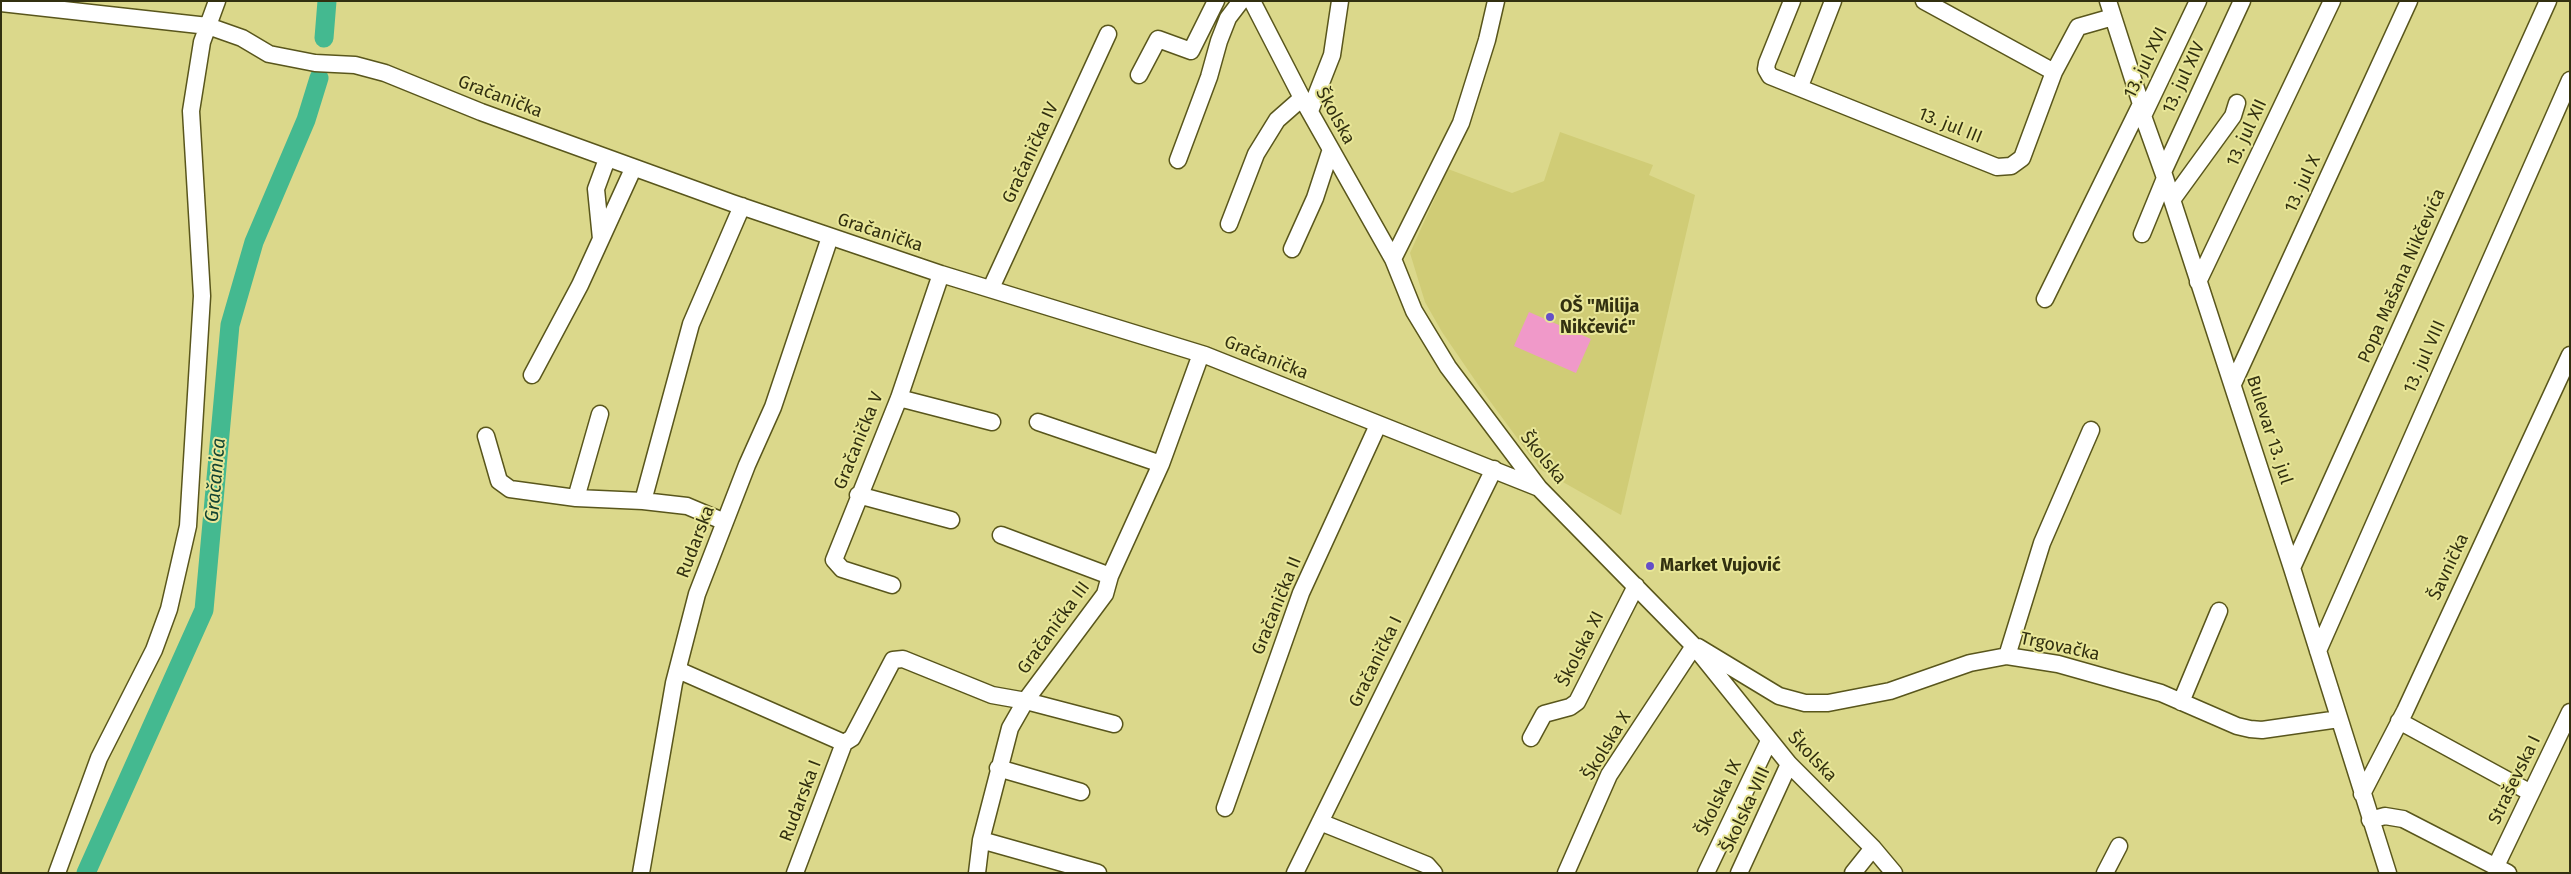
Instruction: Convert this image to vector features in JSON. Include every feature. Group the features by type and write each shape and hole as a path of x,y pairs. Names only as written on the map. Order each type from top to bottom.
{"street":[{"path":"57,873 99,758 154,650 168,608 188,526 202,296 191,112 202,42 217,1"},
{"path":"1139,75 1158,39 1191,51 1216,1"},
{"path":"1178,160 1209,77 1219,41 1228,18 1240,1"},
{"name":"Školska","path":"1252,1 1306,105 1393,259 1414,311 1448,367 1539,488 1694,646 1768,741 1873,848 1894,873"},
{"path":"1229,224 1256,154 1277,120 1306,105 1332,55 1340,1"},
{"path":"1393,259 1461,124 1496,1"},
{"name":"13. jul III","path":"1792,1 1766,69 1770,76 1800,86 1997,168 2011,166 2022,158 2054,72 2078,27 2113,17"},
{"path":"1800,86 1833,1"},
{"path":"1924,1 2054,72"},
{"name":"Bulevar 13. jul","path":"2108,1 2292,568 2386,872"},
{"name":"13. jul XVI","path":"2045,299 2198,1"},
{"name":"13. jul XIV","path":"2142,234 2164,175 2242,1"},
{"name":"13. jul XII","path":"2198,282 2332,1"},
{"name":"13. jul X","path":"2233,384 2409,1"},
{"name":"Popa Mašana Nikčevića","path":"2292,568 2548,1"},
{"name":"Gračanička","path":"1,3 208,26 242,38 269,54 315,63 355,65 385,73 481,112 633,169 830,237 941,274 1201,354 1539,488"},
{"name":"Gračanička IV","path":"991,288 1108,34"},
{"name":"13. jul VIII","path":"2318,651 2570,80"},
{"path":"2172,200 2233,116 2237,103"},
{"path":"1292,249 1315,198 1331,149"},
{"path":"601,240 596,189 607,159"},
{"path":"532,375 601,240 633,169"},
{"path":"643,501 692,324 742,206"},
{"name":"Rudarska","path":"641,873 678,670 697,594 773,406 830,237"},
{"name":"Gračanička V","path":"892,585 842,569 835,564 835,554 899,398 941,274"},
{"name":"Gračanička III","path":"976,873 981,840 998,768 1010,728 1026,701 1105,594 1110,576 1161,464 1201,354"},
{"name":"Šavnička","path":"2362,794 2399,722 2570,356"},
{"path":"899,398 992,422"},
{"path":"576,498 600,414"},
{"path":"1038,422 1161,464"},
{"name":"Gračanička II","path":"1225,808 1301,593 1378,425"},
{"path":"2007,656 2042,543 2091,430"},
{"path":"486,436 493,466 500,481 510,489 576,498 643,501 687,506 725,522"},
{"name":"Gračanička I","path":"1295,873 1494,469"},
{"path":"858,495 951,520"},
{"path":"1001,535 1110,576"},
{"name":"Školska XI","path":"1531,738 1544,714 1570,707 1577,702 1636,586"},
{"path":"2181,702 2219,612"},
{"name":"Trgovačka","path":"1694,646 1712,654 1757,684 1779,696 1805,703 1828,703 1890,691 1970,663 2007,656 2058,664 2161,693 2250,729 2262,730 2339,719"},
{"name":"Školska X","path":"1566,873 1609,775 1694,646"},
{"name":"Rudarska I","path":"795,873 844,743 852,738 893,660 903,659 922,665 992,695 1026,701"},
{"path":"678,670 844,743"},
{"path":"1026,701 1114,724"},
{"name":"Straševska I","path":"2502,869 2531,794 2570,712"},
{"path":"2399,722 2531,794"},
{"name":"Školska IX","path":"1706,873 1768,741"},
{"name":"Školska VIII","path":"1739,873 1789,764"},
{"path":"998,768 1081,792"},
{"path":"2370,820 2385,816 2403,818 2502,869"},
{"path":"1320,822 1427,865 1434,873"},
{"path":"981,840 1098,873"},
{"path":"2105,873 2119,846"},
{"path":"1853,873 1873,848"}],"shaded area":[{"name":"OŠ \"Milija Nikčević\"","path":"1560,132 1653,165 1649,175 1695,195 1621,515 1540,469 1442,332 1425,302 1410,253 1448,169 1512,193 1544,181"},
{"path":"1529,312 1591,339 1576,373 1514,346"}],"waterway":[{"name":"Gračanica","path":"324,38 327,1"},
{"name":"Gračanica","path":"86,873 204,610 230,325 254,242 306,120 319,78"}],"place":[{"name":"OŠ \"Milija Nikčević\"","path":"1550,317"},
{"name":"Market Vujović","path":"1650,566"}]}
